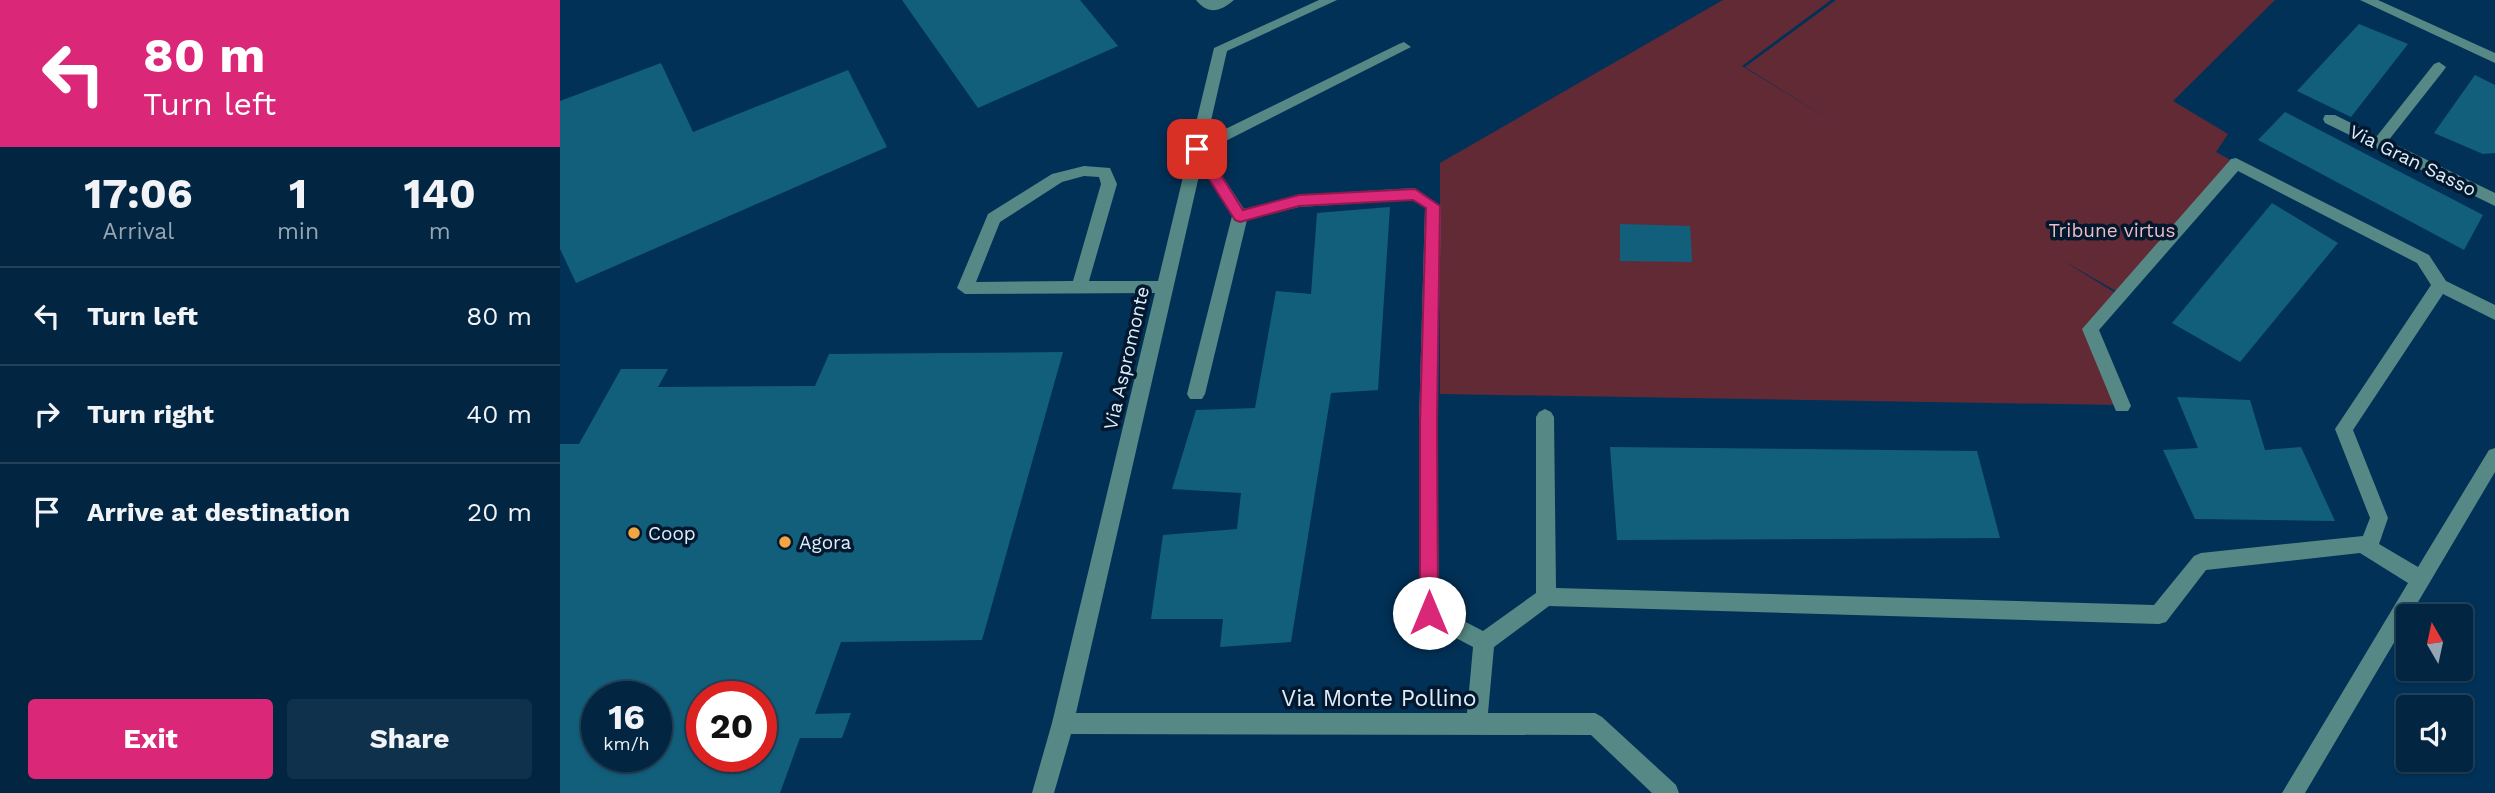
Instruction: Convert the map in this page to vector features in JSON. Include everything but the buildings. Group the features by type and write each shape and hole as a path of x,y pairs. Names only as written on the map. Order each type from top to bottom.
{"street":[{"path":"1203,0 1209,7 1227,0"},
{"name":"Via Aspromonte","path":"1043,793 1063,723 1221,48 1330,0"},
{"path":"2367,0 2495,58"},
{"path":"1196,394 1240,216 1197,149 1404,47"},
{"path":"2379,144 2440,67"},
{"name":"Via Gran Sasso","path":"2330,119 2495,200"},
{"path":"2122,406 2090,329 2236,163 2423,259 2440,285 2495,313"},
{"path":"1079,288 1109,184 1105,172 1084,171 1056,178 994,218 965,288 1079,288 1164,288"},
{"path":"1240,216 1299,201 1415,194 1433,206 1429,613 1484,642"},
{"path":"2368,547 2379,518 2344,429 2440,285"},
{"path":"1545,417 1546,597"},
{"path":"2293,793 2495,456"},
{"path":"1476,724 1484,642 1546,597 2159,615 2201,562 2362,544 2421,580"},
{"name":"Via Monte Pollino","path":"1063,723 1595,724 1668,793"}],"green space":[{"name":"Tribune virtus","path":"1723,0 1831,0 1742,66 1835,123 1745,67 1836,0 2275,0 2173,101 2228,134 2216,152 2236,163 2121,294 2062,260 2117,294 2086,329 2118,405 1440,394 1440,163"}],"place":[{"name":"Coop","path":"634,533"},
{"name":"Agora","path":"785,542"}],"route":[{"path":"1197,149 1240,216 1299,201 1415,194 1433,206 1429,613"}]}
